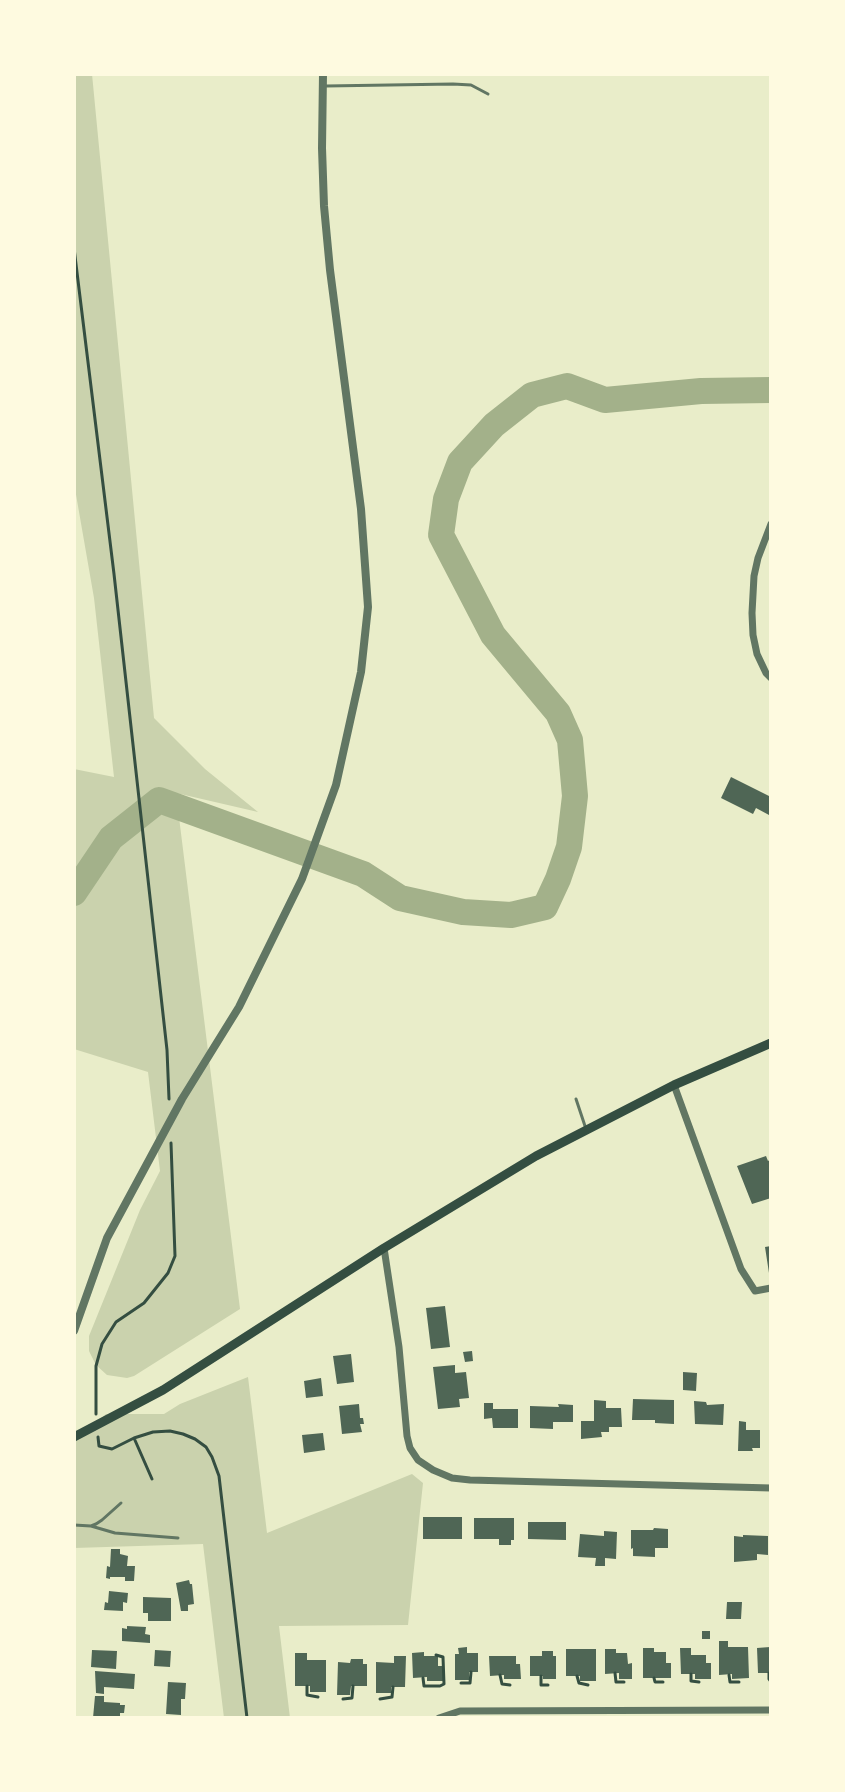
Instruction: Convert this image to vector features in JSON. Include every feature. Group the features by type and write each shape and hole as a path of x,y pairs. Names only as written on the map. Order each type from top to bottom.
{"main road":[{"path":"74,1437 198,1369 384,1248 536,1156 674,1085 771,1043"}],"street":[{"path":"74,1331 107,1238 182,1099 239,1007 302,879 336,785 361,672 368,607 361,509 324,206 323,74"},
{"path":"771,524 754,576 752,613 757,654 771,678"},
{"path":"674,1085 741,1269 755,1291 771,1288"},
{"path":"384,1248 399,1347 407,1436 418,1460 433,1470 452,1478 470,1480 771,1488"},
{"path":"439,1718 460,1711 512,1715 771,1710"}],"lane":[{"path":"323,86 453,84 471,85 488,94"},
{"path":"576,1099 586,1129"},
{"path":"91,1526 121,1503"},
{"path":"74,1525 115,1533 178,1538"}],"path":[{"path":"74,248 167,1050"},
{"path":"173,1181 175,1256 168,1273 144,1303 116,1322 102,1344 96,1366 96,1427 99,1446 112,1449 153,1432 170,1431 195,1439 206,1447 212,1457 219,1476 247,1718"},
{"path":"134,1438 152,1479"},
{"path":"423,1678 424,1686 444,1684 443,1657 436,1655"},
{"path":"461,1683 470,1683 471,1672"},
{"path":"615,1673 616,1682 624,1682"},
{"path":"769,1673 771,1682"},
{"path":"691,1674 691,1681 699,1682"},
{"path":"500,1675 502,1684 510,1685"},
{"path":"729,1675 730,1682 739,1682"},
{"path":"541,1676 541,1685 548,1685"},
{"path":"577,1676 579,1683 588,1685"},
{"path":"654,1678 655,1682 663,1682"},
{"path":"307,1686 307,1695 318,1697"},
{"path":"343,1699 352,1698 353,1686"},
{"path":"380,1699 392,1697 393,1687"}],"green space":[{"path":"74,74 92,74 154,718 205,769 258,812 176,793 240,1309 127,1378 107,1375 96,1365 89,1351 89,1336 140,1210 160,1171 148,1072 74,1049 74,769 114,777 94,598 74,483"},
{"path":"248,1377 267,1533 412,1474 423,1483 408,1625 279,1626 290,1718 224,1718 203,1544 74,1548 74,1441 106,1414 164,1414 180,1404"}],"building":[{"path":"731,777 771,797 769,815 756,808 753,814 721,798"},
{"path":"766,1156 768,1161 771,1159 771,1198 752,1204 737,1166"},
{"path":"771,1246 771,1273 769,1273 765,1247"},
{"path":"445,1306 450,1347 431,1349 426,1308"},
{"path":"472,1351 473,1361 465,1362 463,1352"},
{"path":"351,1354 354,1382 337,1384 333,1356"},
{"path":"455,1365 455,1373 466,1372 469,1398 459,1399 460,1407 438,1409 433,1367"},
{"path":"683,1372 697,1373 696,1391 683,1390"},
{"path":"321,1378 323,1396 306,1398 304,1381"},
{"path":"633,1399 674,1400 674,1424 632,1420"},
{"path":"594,1400 606,1401 606,1408 621,1408 622,1427 609,1427 609,1432 601,1432 602,1437 581,1439 581,1421 594,1421"},
{"path":"694,1401 706,1402 707,1405 724,1404 723,1425 695,1424"},
{"path":"484,1403 493,1403 493,1409 518,1409 518,1428 493,1428 492,1418 484,1419"},
{"path":"359,1404 360,1418 363,1418 364,1424 360,1424 362,1432 342,1434 339,1406"},
{"path":"558,1404 573,1405 573,1422 553,1422 553,1429 530,1428 530,1406 559,1407"},
{"path":"739,1421 746,1422 746,1430 760,1430 760,1448 738,1451"},
{"path":"323,1433 325,1450 304,1453 302,1435"},
{"path":"423,1517 462,1517 462,1539 423,1539"},
{"path":"474,1518 514,1518 514,1540 511,1540 511,1545 499,1545 499,1539 474,1539"},
{"path":"528,1522 566,1522 566,1540 528,1539"},
{"path":"668,1529 668,1548 655,1548 655,1557 633,1556 631,1530"},
{"path":"604,1531 617,1532 616,1559 605,1558 605,1566 595,1566 596,1558 578,1557 580,1534 604,1536"},
{"path":"734,1536 768,1536 768,1555 757,1554 757,1560 734,1562"},
{"path":"111,1549 120,1549 120,1554 128,1556 127,1566 135,1566 134,1581 125,1581 125,1577 106,1578"},
{"path":"189,1580 194,1604 188,1605 188,1611 181,1611 176,1583"},
{"path":"109,1591 128,1593 127,1603 123,1602 123,1611 104,1610"},
{"path":"143,1597 171,1598 171,1621 148,1621 148,1613 143,1613"},
{"path":"727,1602 742,1602 741,1619 726,1619"},
{"path":"127,1626 146,1627 145,1634 150,1635 150,1643 122,1641 122,1628 127,1629"},
{"path":"702,1631 710,1631 710,1639 702,1639"},
{"path":"719,1641 728,1641 728,1647 748,1647 749,1678 732,1679 732,1674 719,1675"},
{"path":"467,1647 467,1653 478,1653 478,1672 469,1672 469,1680 455,1680 455,1654 459,1654 458,1648"},
{"path":"770,1647 771,1673 758,1673 757,1648"},
{"path":"643,1648 666,1652 666,1663 671,1663 671,1678 643,1678"},
{"path":"680,1648 691,1648 691,1655 706,1655 706,1663 711,1663 711,1679 695,1679 695,1674 681,1674"},
{"path":"566,1649 596,1649 596,1681 580,1681 580,1676 566,1676"},
{"path":"605,1649 627,1653 628,1664 632,1663 632,1679 619,1679 619,1673 605,1674"},
{"path":"92,1650 117,1651 116,1669 91,1667"},
{"path":"155,1650 171,1651 170,1667 154,1666"},
{"path":"542,1651 553,1651 553,1656 556,1656 556,1679 530,1676 530,1656 542,1656"},
{"path":"424,1652 424,1656 438,1656 438,1666 443,1666 444,1681 413,1678 412,1653"},
{"path":"295,1653 307,1653 307,1660 326,1660 326,1692 310,1692 310,1686 295,1686"},
{"path":"394,1656 406,1656 405,1687 391,1687 391,1693 376,1693 376,1662 394,1663"},
{"path":"489,1656 516,1656 521,1679 490,1676"},
{"path":"351,1659 363,1659 363,1664 367,1664 367,1686 351,1686 350,1695 337,1695 338,1662 350,1663"},
{"path":"95,1671 135,1674 134,1689 104,1687 104,1694 96,1693"},
{"path":"168,1682 186,1683 185,1699 181,1699 181,1715 166,1714"},
{"path":"95,1696 104,1696 104,1702 125,1705 124,1713 120,1713 120,1718 93,1718"}],"waterway":[{"path":"74,893 111,838 159,800 363,874 400,898 463,912 511,915 545,907 569,847 575,796 570,740 558,713 493,635 441,535 446,499 460,462 494,425 532,395 567,386 605,400 701,391 771,390"}]}
